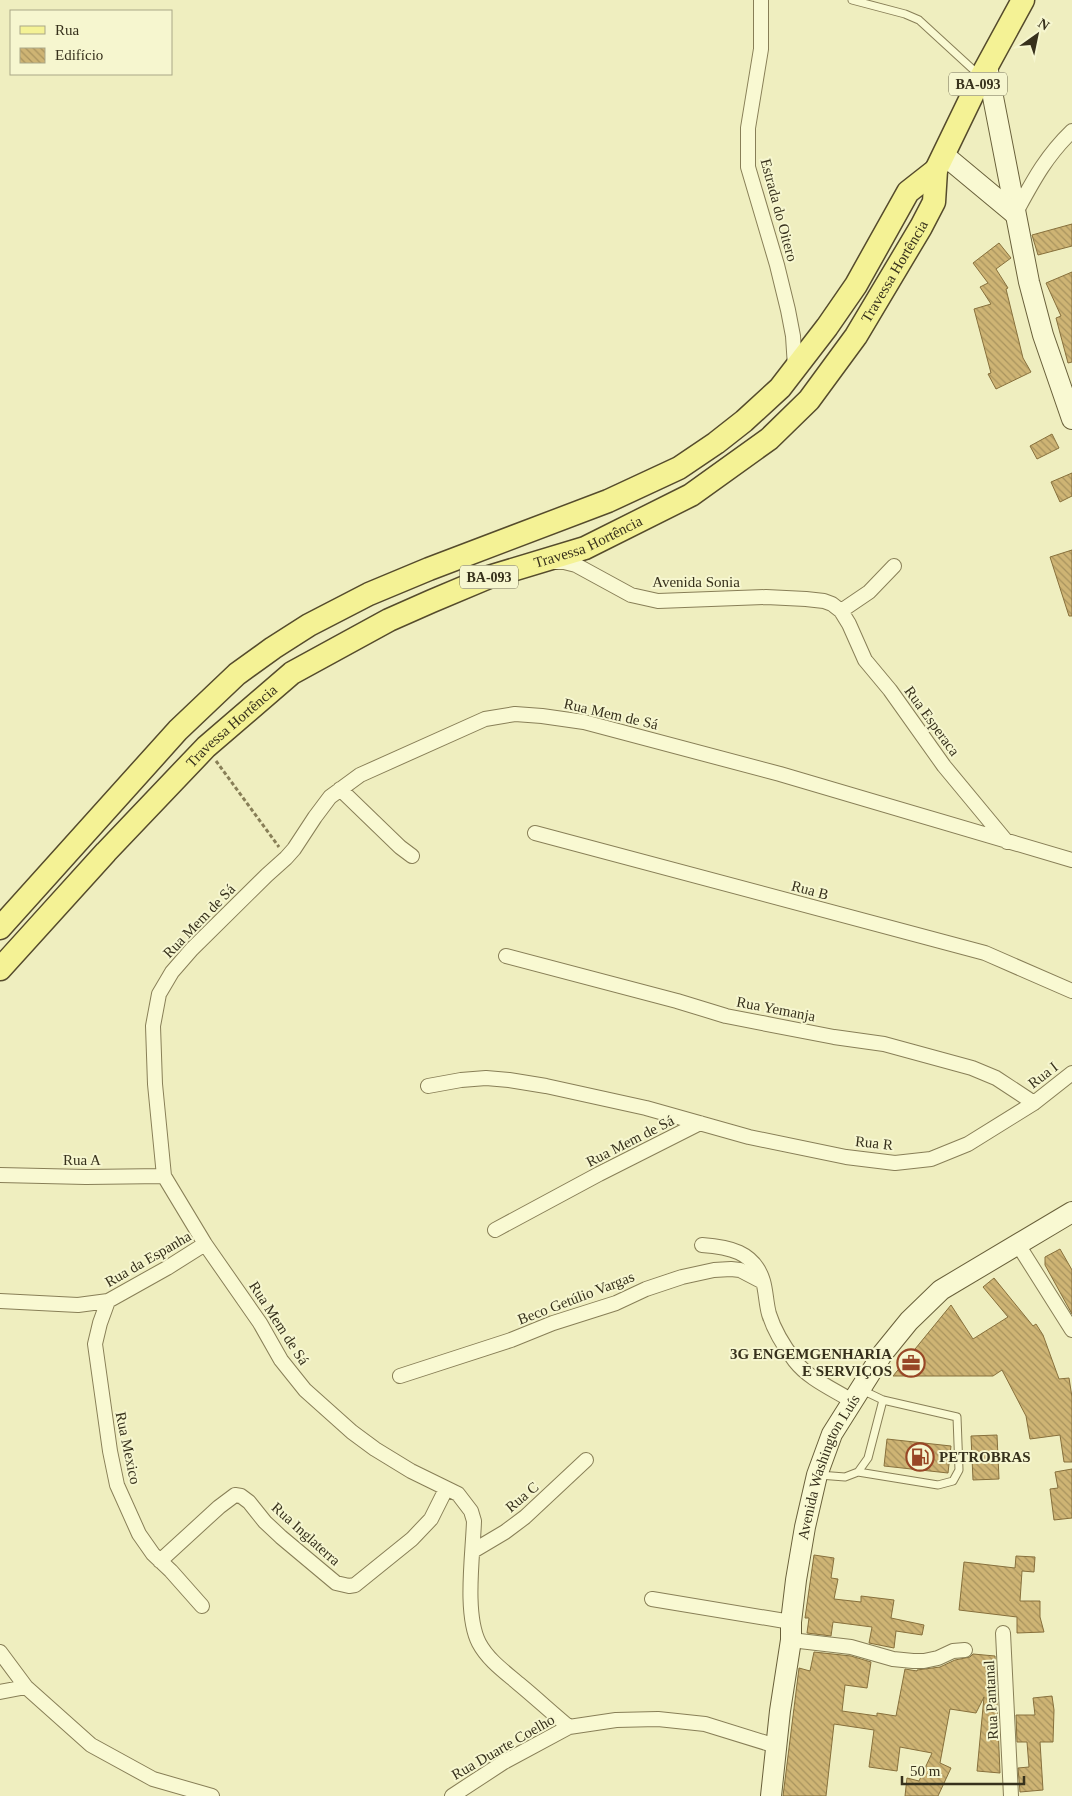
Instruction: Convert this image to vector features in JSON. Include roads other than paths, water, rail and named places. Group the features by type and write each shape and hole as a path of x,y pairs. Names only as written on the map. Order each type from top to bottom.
{"main road":[{"name":"Travessa Hortência","path":"0,969 106,852 206,747 292,673 389,620 489,577 585,548 691,495 769,438 809,400 856,336 921,227 934,202 940,163 984,71 1023,0"},
{"path":"984,71 1029,282 1043,335 1072,419"},
{"name":"Travessa Hortência","path":"0,928 178,730 238,674 273,648 309,625 369,594 429,568 608,501 679,468 716,444 762,406 780,388 827,327 856,285 908,192 940,163"},
{"path":"940,163 1015,214"},
{"name":"Avenida Washington Luís","path":"771,1796 780,1711 805,1527 817,1475 832,1434 883,1353 909,1321 941,1290 1017,1243 1072,1212"}],"street":[{"name":"Estrada do Oitero","path":"761,0 761,49 748,128 748,167 788,310 793,336 795,367"},
{"path":"1015,214 1043,164 1059,144 1072,132"},
{"name":"Avenida Sonia","path":"489,577 546,562 564,562 576,565 631,595 658,601 766,597 806,599 824,601 841,611"},
{"path":"841,611 869,592 894,566"},
{"name":"Rua Esperaca","path":"841,611 865,660 890,690 944,766 1007,842"},
{"name":"Rua Mem de Sá","path":"569,1727 488,1656 479,1643 473,1627 470,1608 474,1521 471,1511 458,1494 411,1471 352,1432 306,1390 281,1360 164,1176 154,1084 153,1026 159,994 172,972 192,948 294,849 315,816 330,797 360,775 485,719 514,714 584,722 780,774 1007,842"},
{"path":"340,789 400,847 412,856"},
{"name":"Rua B","path":"535,833 985,953 1072,991"},
{"path":"1007,842 1072,860"},
{"name":"Rua Yemanja","path":"506,956 668,998 726,1016 884,1044 972,1068 996,1078 1034,1103"},
{"name":"Rua I","path":"1034,1103 1072,1073"},
{"path":"428,1086 486,1078 509,1080 546,1086 646,1108 700,1123"},
{"name":"Rua R","path":"700,1123 749,1137 846,1157 895,1162 917,1161 943,1155 968,1144 1034,1103"},
{"name":"Rua Mem de Sá","path":"495,1230 599,1174 700,1123"},
{"name":"Rua A","path":"0,1175 164,1176"},
{"path":"1017,1243 1072,1330"},
{"name":"Rua da Espanha","path":"108,1301 206,1244"},
{"path":"702,1245 721,1246 745,1254 752,1262 763,1282 770,1315 785,1346 795,1361 804,1371 856,1395"},
{"name":"Beco Getúlio Vargas","path":"400,1376 511,1340 553,1323 616,1303 646,1289 682,1277 714,1270 731,1269 740,1270 763,1282"},
{"path":"0,1301 78,1304 108,1301"},
{"name":"Rua Mexico","path":"108,1301 100,1324 96,1344 112,1466 120,1493 139,1534 152,1554 171,1571 202,1606"},
{"name":"Rua C","path":"473,1551 505,1532 525,1517 586,1460"},
{"name":"Rua Inglaterra","path":"160,1560 219,1507 236,1495 249,1502 265,1522 281,1537 336,1583 349,1586 356,1585 412,1539 431,1520 446,1488"},
{"path":"652,1599 791,1631 893,1659 924,1661 938,1658 953,1651 965,1650"},
{"name":"Rua Pantanal","path":"1003,1633 1012,1796"},
{"path":"0,1652 26,1687 91,1745 153,1779 212,1796"},
{"path":"0,1692 26,1687"},
{"name":"Rua Duarte Coelho","path":"452,1796 504,1762 569,1727 616,1720 658,1719 705,1724 776,1746"}],"lane":[{"path":"852,0 905,14 919,20 984,71"},
{"path":"817,1475 845,1477 858,1472 938,1485 953,1481 959,1470 956,1417 856,1395"},
{"path":"858,1472 868,1458 883,1400"}],"place":[{"name":"3G ENGEMGENHARIA E SERVIÇOS","path":"911,1363"},
{"name":"PETROBRAS","path":"920,1457"}]}
